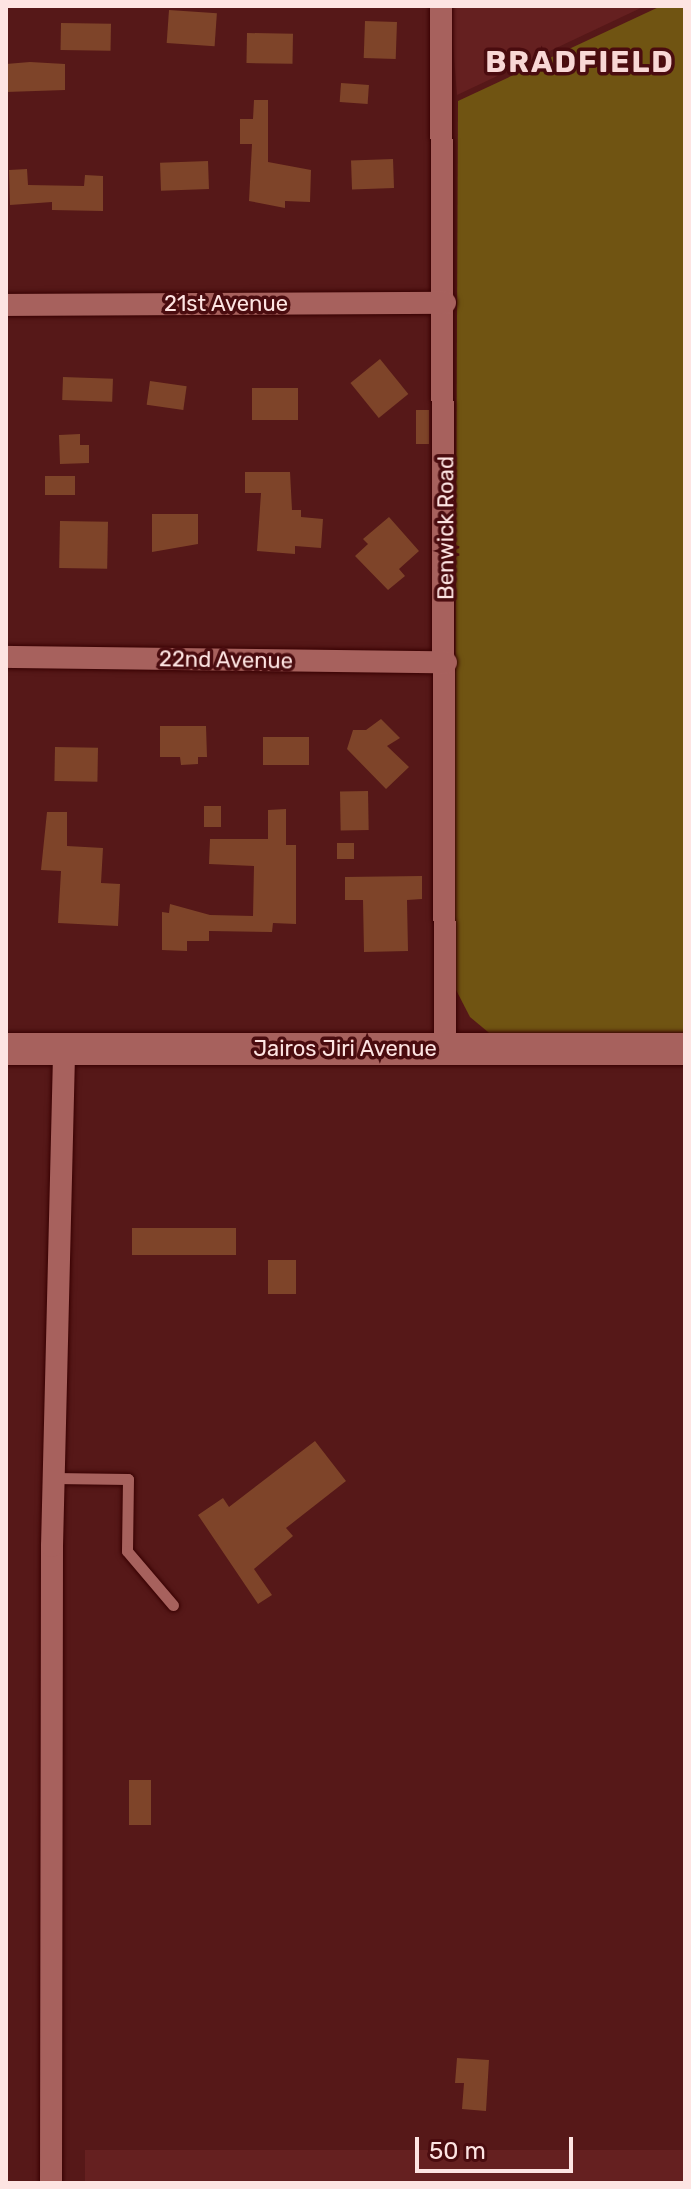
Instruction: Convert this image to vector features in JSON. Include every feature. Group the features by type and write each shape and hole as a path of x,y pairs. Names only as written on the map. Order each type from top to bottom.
{"main road":[{"name":"Jairos Jiri Avenue","path":"6,1049 685,1049"}],"street":[{"name":"Benwick Road","path":"441,6 445,303 445,1049"},
{"name":"21st Avenue","path":"6,305 445,303"},
{"name":"22nd Avenue","path":"6,657 446,662"},
{"path":"51,2183 54,1478 64,1050"}],"lane":[{"path":"54,1478 128,1479 127,1551 173,1605"}],"shaded area":[{"path":"450,6 645,6 457,95"},
{"path":"661,6 685,6 685,1037 494,1037 470,1017 454,986 458,101"},
{"path":"85,2150 685,2150 685,2183 85,2183"}],"building":[{"path":"169,10 217,13 215,46 167,43"},
{"path":"365,21 397,22 396,59 364,58"},
{"path":"61,23 111,24 111,51 61,50"},
{"path":"247,33 293,34 292,64 246,63"},
{"path":"6,64 65,64 65,90 6,92"},
{"path":"341,83 369,85 368,104 340,102"},
{"path":"254,100 268,100 268,162 311,170 310,202 285,201 285,208 249,201 252,144 240,144 240,119 253,119"},
{"path":"393,159 394,188 352,189 351,160"},
{"path":"208,161 209,189 161,191 160,163"},
{"path":"27,169 28,185 84,186 85,175 103,176 103,211 52,210 52,202 10,205 9,170"},
{"path":"380,359 408,394 379,418 350,383"},
{"path":"63,377 113,379 112,402 62,400"},
{"path":"150,381 187,386 183,410 147,405"},
{"path":"252,388 298,388 298,420 252,420"},
{"path":"416,410 429,410 429,444 416,444"},
{"path":"80,434 80,445 89,445 89,463 60,464 59,435"},
{"path":"245,472 290,472 292,510 301,510 301,517 323,519 321,548 295,546 295,554 257,551 261,493 245,493"},
{"path":"45,476 75,476 75,495 45,495"},
{"path":"152,514 198,514 198,544 152,552"},
{"path":"389,517 419,551 399,569 405,576 388,590 355,556 368,544 363,539"},
{"path":"60,521 108,522 107,569 59,568"},
{"path":"381,719 400,738 387,746 409,767 386,789 347,749 353,730 366,730"},
{"path":"160,726 206,726 207,757 198,757 198,764 181,765 180,757 160,757"},
{"path":"263,737 309,737 309,765 263,765"},
{"path":"55,747 98,748 97,782 54,781"},
{"path":"340,791 368,791 369,830 341,830"},
{"path":"204,806 221,806 221,827 204,827"},
{"path":"286,809 286,845 296,845 296,924 273,923 272,932 209,931 209,941 187,941 187,951 162,950 162,912 169,913 170,904 210,915 253,916 254,866 209,864 210,839 268,839 268,810"},
{"path":"47,812 67,812 67,846 103,848 101,883 120,884 118,926 58,923 61,871 41,870"},
{"path":"337,843 354,843 354,859 337,859"},
{"path":"422,876 422,899 407,900 408,951 364,952 363,900 345,900 345,877"},
{"path":"132,1228 236,1228 236,1255 132,1255"},
{"path":"268,1260 296,1260 296,1294 268,1294"},
{"path":"315,1441 346,1481 286,1528 293,1536 254,1569 272,1595 258,1604 198,1515 223,1498 229,1507"},
{"path":"129,1780 151,1780 151,1825 129,1825"},
{"path":"457,2058 489,2060 486,2111 462,2109 464,2083 455,2083"}],"district":[{"name":"BRADFIELD","path":"580,62"}]}
